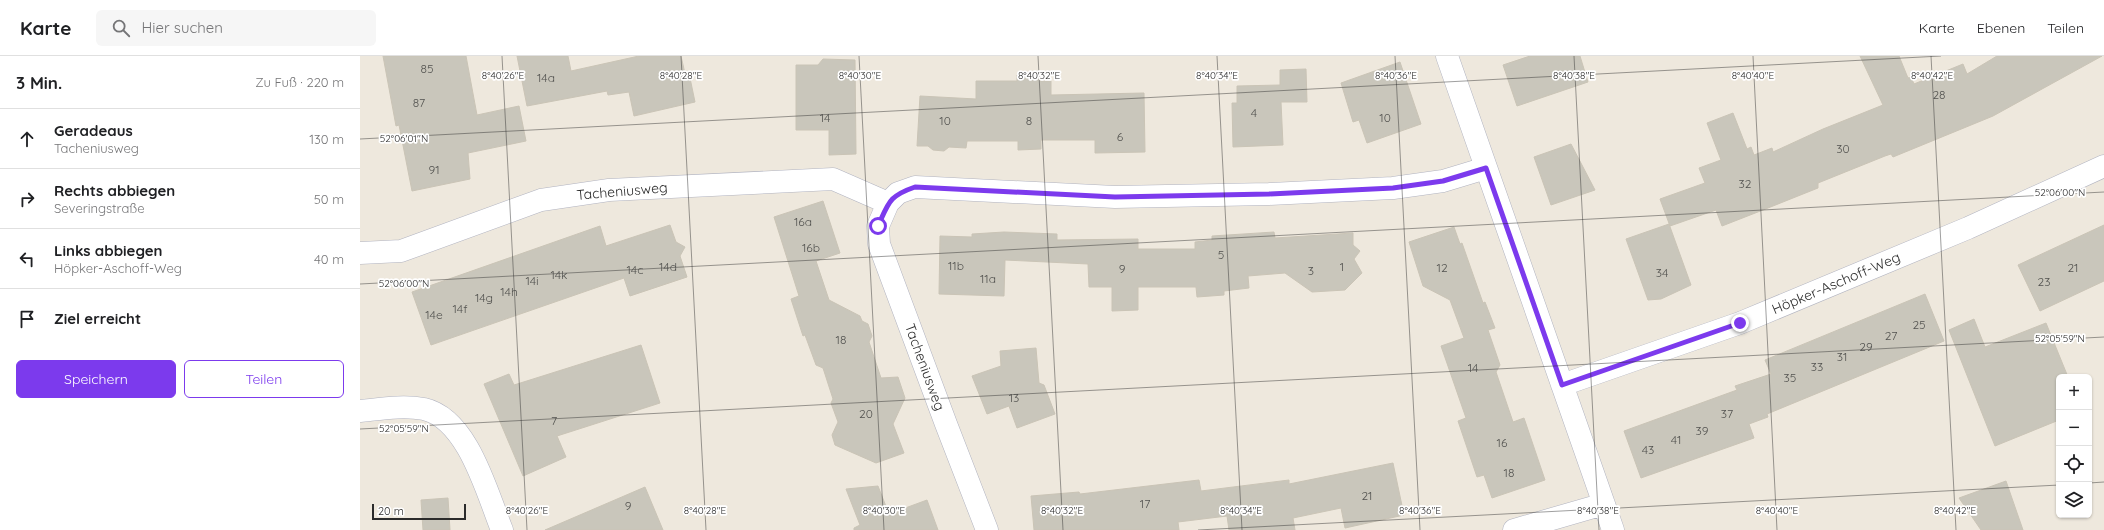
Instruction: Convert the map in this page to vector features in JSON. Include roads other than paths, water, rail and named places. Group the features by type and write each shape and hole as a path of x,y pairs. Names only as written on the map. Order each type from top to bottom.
{"street":[{"path":"1447,56 1613,530"},
{"name":"Höpker-Aschoff-Weg","path":"1562,385 1740,323 1968,228 2104,166"},
{"name":"Tacheniusweg","path":"987,530 879,244 878,226 888,203 898,193 915,187 1115,197 1269,194 1393,188 1443,181 1486,168"},
{"name":"Tacheniusweg","path":"360,253 401,251 541,200 609,190 833,179 888,203"},
{"path":"360,411 394,408 424,409 446,419 468,446 502,530"},
{"path":"1514,530 1604,504"}]}
